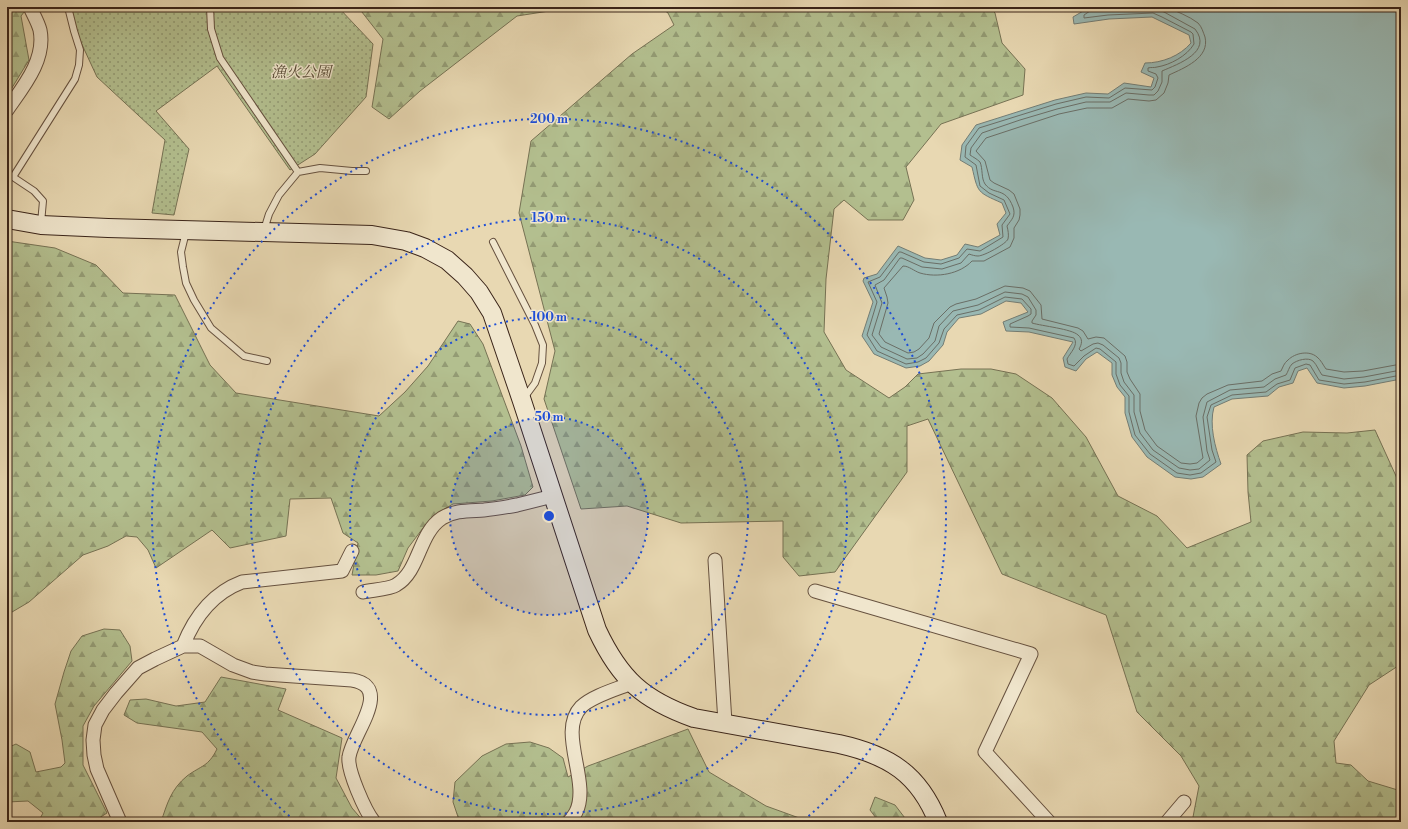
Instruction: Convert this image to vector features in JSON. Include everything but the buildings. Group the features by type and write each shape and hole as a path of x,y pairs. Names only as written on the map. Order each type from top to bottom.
{"street":[{"path":"7,110 34,69 40,50 40,29 30,7"},
{"path":"7,219 41,225 186,231 372,235 406,241 425,248 447,260 465,276 479,292 492,313 597,630 617,666 632,683 654,700 675,711 694,718 855,747 885,759 900,769 916,783 926,796 938,822"},
{"path":"364,592 396,586 414,564 422,544 430,530 440,519 449,514 461,511 484,510 517,505 553,496"},
{"path":"183,646 188,634 202,612 219,593 230,586 242,582 342,571 352,551"},
{"path":"715,560 725,723"},
{"path":"816,591 1031,654 985,752 1049,822"},
{"path":"120,822 97,769 93,740 95,725 103,710 138,668 183,646 200,646 233,666 252,672 352,680 359,681 367,687 371,694 370,705 356,736 349,758 358,791 374,822"},
{"path":"569,822 576,812 579,798 579,778 573,739 573,723 576,715 582,707 598,696 632,683"},
{"path":"1167,822 1184,802"}],"lane":[{"path":"41,225 43,201 34,191 13,177 75,78 79,65 80,50 68,7"},
{"path":"210,7 211,29 220,58 298,172"},
{"path":"264,232 269,214 279,195 298,172 320,168 352,171 366,170"},
{"path":"186,231 181,252 186,284 211,328 244,356 267,361"},
{"path":"493,242 535,325 543,345 542,363 535,383 522,401"}],"green space":[{"path":"7,7 28,7 21,16 29,60 7,96"},
{"name":"漁火公園","path":"71,7 338,7 373,44 366,97 315,154 290,170 217,66 156,111 189,149 174,215 152,213 165,140 97,77 78,36"},
{"path":"358,7 575,7 517,16 420,91 389,119 372,107 383,39"},
{"path":"660,7 990,7 995,13 1002,43 1025,69 1023,95 941,124 906,167 914,200 903,220 868,220 844,200 834,209 826,279 824,332 846,370 889,398 905,387 918,374 961,369 991,369 1016,374 1052,398 1086,437 1118,496 1157,516 1187,548 1251,522 1248,492 1247,455 1263,441 1303,432 1347,433 1375,430 1401,487 1401,664 1369,685 1334,741 1336,763 1351,765 1368,781 1401,791 1401,822 1189,822 1193,817 1199,786 1181,756 1137,712 1106,615 1002,574 928,419 907,426 907,472 835,572 799,576 783,557 783,521 681,523 627,506 581,509 544,399 555,351 519,213 531,141 632,54 674,25 668,13"},
{"path":"7,241 55,248 96,265 123,293 175,295 210,365 236,393 379,416 405,392 428,366 458,321 470,324 483,344 521,446 533,487 525,495 492,501 453,504 441,511 423,528 408,548 398,571 376,575 352,575 358,543 343,533 331,498 290,499 286,536 230,548 212,530 156,568 148,550 137,537 126,536 108,546 83,555 29,602 7,615 7,498 11,493 7,490"},
{"path":"104,629 120,630 130,646 132,661 94,706 83,726 83,765 107,813 93,822 38,822 43,813 28,801 7,802 7,748 16,744 30,752 36,772 61,767 65,763 55,704 64,672 71,651 82,636"},
{"path":"221,677 286,689 278,710 342,738 336,778 352,808 364,822 161,822 170,797 177,786 187,776 208,763 217,749 202,732 137,723 124,715 130,700 146,699 176,706 205,702"},
{"path":"688,729 709,772 766,806 802,819 803,822 468,822 459,820 453,802 455,782 482,756 506,744 530,742 549,748 563,758 568,777 588,766"},
{"path":"875,797 895,805 908,822 879,822 870,810"}],"water":[{"path":"1090,7 1401,7 1401,379 1365,386 1344,388 1317,383 1307,368 1298,371 1293,383 1279,387 1268,396 1232,399 1214,407 1212,428 1221,464 1203,477 1191,479 1175,477 1147,457 1132,437 1125,413 1125,397 1117,387 1112,375 1112,363 1097,352 1086,359 1076,371 1065,367 1063,358 1073,342 1029,332 1006,331 1003,322 1028,312 1021,303 1006,301 981,314 959,318 947,332 943,345 929,361 920,366 906,368 874,354 862,336 873,302 863,281 864,278 877,274 898,246 925,258 941,260 957,255 965,244 978,247 1000,235 997,224 1006,213 1002,203 980,191 972,167 960,160 962,145 976,125 1055,100 1086,93 1108,94 1124,83 1151,87 1154,78 1141,72 1145,63 1158,62 1170,58 1182,52 1191,43 1189,35 1152,17 1109,19 1074,24 1073,17"}]}
